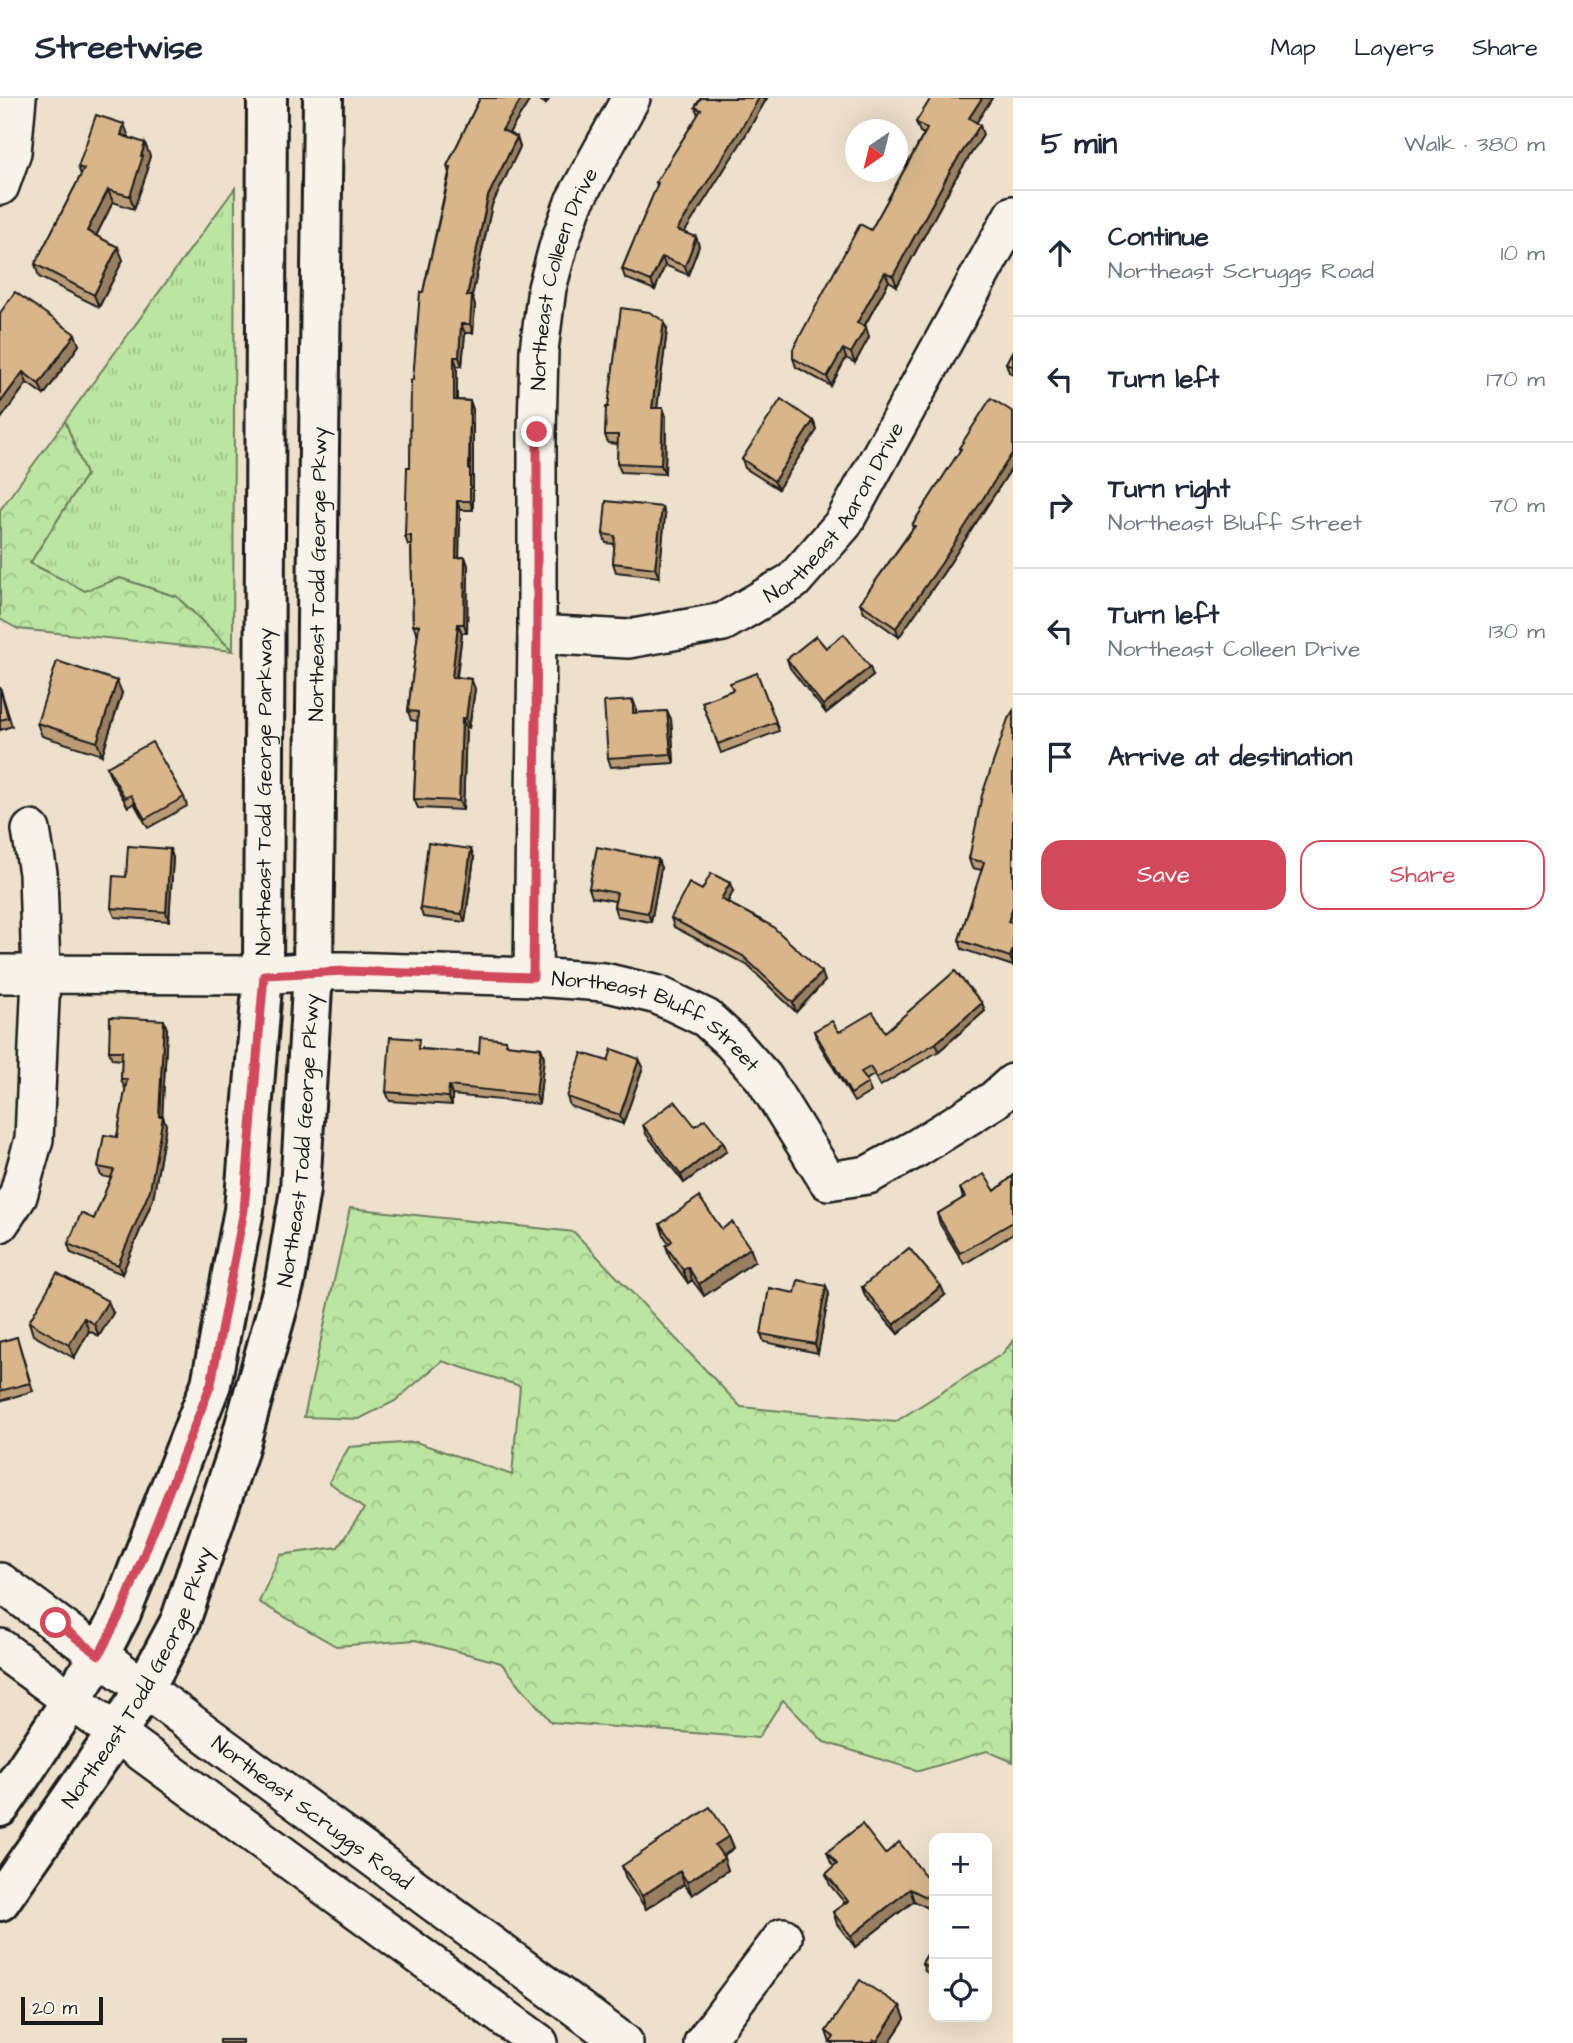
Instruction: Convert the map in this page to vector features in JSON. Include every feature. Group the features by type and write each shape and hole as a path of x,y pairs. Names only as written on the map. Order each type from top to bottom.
{"main road":[{"name":"Northeast Todd George Parkway","path":"0,1807 71,1702 121,1613 211,1384 244,1210 264,975 267,98"},
{"name":"Northeast Todd George Pkwy","path":"0,1901 116,1734 180,1622 237,1454 285,1281 300,1190 313,971 323,98"}],"street":[{"path":"0,186 12,152 17,98"},
{"name":"Northeast Colleen Drive","path":"533,977 539,350 547,288 574,202 631,98"},
{"name":"Northeast Aaron Drive","path":"537,634 628,639 723,622 793,581 842,524 1013,215"},
{"path":"0,1223 18,1196 34,1139 41,976 38,873 32,830"},
{"name":"Northeast Bluff Street","path":"0,974 264,975 313,971 533,977 604,982 648,992 706,1018 732,1042 764,1079 828,1181 868,1175 994,1100 1013,1083"},
{"name":"Northeast Scruggs Road","path":"0,1582 624,2043"},
{"path":"0,1648 539,2043"},
{"path":"703,2043 783,1937"}],"green space":[{"path":"235,188 233,651 177,597 120,578 85,592 30,563 86,475 65,421"},
{"path":"65,421 86,475 30,563 85,591 120,578 177,597 233,651 18,629 0,619 0,510"},
{"path":"350,1208 574,1232 741,1407 895,1422 1002,1354 1013,1341 1013,1762 987,1751 919,1771 824,1742 783,1700 758,1738 551,1722 501,1663 415,1640 336,1646 259,1602 280,1555 338,1547 364,1509 329,1482 349,1447 416,1442 512,1475 520,1386 442,1361 395,1401 359,1419 304,1417"}],"building":[{"path":"480,98 522,98 502,130 517,137 488,196 467,296 472,296 470,324 461,324 459,357 454,357 454,400 470,401 470,501 457,501 456,558 465,557 464,624 458,624 452,677 471,679 466,719 462,718 459,801 414,799 418,712 408,711 419,625 413,625 411,536 405,536 407,467 410,467 411,380 420,292 423,292 451,168 447,166"},
{"path":"701,98 759,98 677,230 696,237 685,266 662,257 651,281 622,269 658,183 656,182 701,110 695,107"},
{"path":"931,98 982,98 969,118 980,125 951,169 893,276 885,272 857,323 866,327 851,353 843,349 827,377 793,358 793,349 860,224 871,230 898,182 908,182 908,163 927,129 916,122"},
{"path":"96,115 124,124 121,135 145,143 130,196 108,190 87,231 118,247 94,295 35,264 84,169 78,167"},
{"path":"15,292 75,334 39,384 23,372 0,403 0,313"},
{"path":"621,308 649,312 664,321 652,408 663,408 661,465 617,463 618,435 605,435 606,407"},
{"path":"1013,350 1013,367 1006,363"},
{"path":"991,398 1013,412 1013,452 896,628 860,603 915,526 912,525"},
{"path":"781,399 813,421 774,481 742,459"},
{"path":"606,501 662,507 655,568 613,563 615,536 603,534"},
{"path":"844,634 870,667 823,705 787,659 816,636 826,648"},
{"path":"57,661 117,681 97,742 37,723"},
{"path":"757,673 776,722 718,744 702,702 733,690 730,683"},
{"path":"0,688 8,718 0,720"},
{"path":"633,700 633,713 667,711 671,754 608,758 604,702"},
{"path":"1013,711 1013,906 1008,922 1013,923 1013,949 1010,957 959,940 984,862 969,859 982,795"},
{"path":"152,742 184,797 145,819 131,795 125,798 107,767"},
{"path":"428,843 471,849 462,914 420,908"},
{"path":"128,846 170,849 166,912 111,908 113,876 126,877"},
{"path":"597,847 658,859 648,913 614,907 617,893 589,888"},
{"path":"711,873 730,883 721,899 772,926 822,972 793,1003 743,956 671,918 689,883 702,890"},
{"path":"955,971 982,1003 936,1043 877,1078 870,1067 861,1072 868,1083 851,1094 814,1031 832,1021 839,1032 873,1012 885,1032"},
{"path":"110,1017 164,1020 159,1116 163,1116 150,1190 118,1265 68,1244 81,1213 94,1219 114,1170 98,1167 104,1135 117,1137 127,1079 121,1079 122,1051 109,1051"},
{"path":"390,1037 419,1039 418,1049 479,1053 480,1037 506,1040 506,1044 541,1048 536,1095 449,1086 448,1097 386,1092"},
{"path":"612,1049 639,1059 620,1115 567,1097 582,1053 608,1061"},
{"path":"675,1101 695,1126 705,1119 723,1142 681,1175 643,1125"},
{"path":"984,1174 995,1191 1013,1176 1013,1222 960,1253 937,1214 965,1197 960,1188"},
{"path":"699,1197 722,1229 732,1222 750,1248 699,1284 688,1267 683,1270 666,1246 672,1241 660,1224"},
{"path":"909,1248 941,1286 894,1325 862,1287"},
{"path":"57,1273 108,1301 94,1324 84,1318 69,1345 29,1322"},
{"path":"798,1280 826,1286 815,1344 761,1334 769,1288 795,1293"},
{"path":"17,1337 30,1383 0,1391 0,1342"},
{"path":"710,1807 729,1836 715,1845 724,1858 687,1882 680,1871 642,1896 622,1866"},
{"path":"862,1824 885,1854 899,1842 929,1881 929,1898 910,1889 851,1936 833,1912 848,1901 826,1874 837,1864 827,1852"},
{"path":"929,1951 929,1968 922,1963"},
{"path":"860,1980 900,2006 877,2041 830,2043 834,2037 826,2031"},
{"path":"220,2040 242,2040 242,2043 220,2043"}],"route":[{"path":"56,1623 99,1655 121,1613 211,1384 244,1210 264,975 346,971 533,977 537,432"}]}
